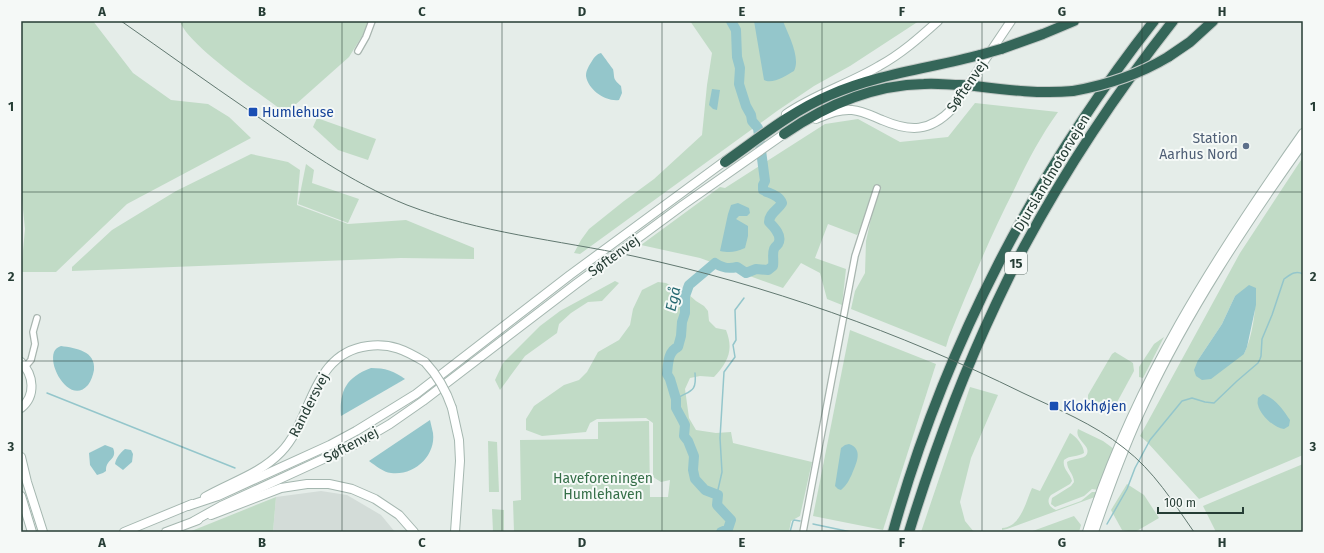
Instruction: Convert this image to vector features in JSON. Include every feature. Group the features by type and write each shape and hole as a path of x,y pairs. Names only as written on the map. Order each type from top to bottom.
{"highway":[{"path":"725,162 780,120 814,102 846,88 1001,49 1074,21"},
{"name":"Djurslandmotorvejen","path":"893,532 912,472 948,374 973,316 1010,241 1050,171 1121,62 1154,21"},
{"name":"Djurslandmotorvejen","path":"909,532 926,477 962,380 983,330 1023,248 1069,169 1107,109 1173,21"},
{"path":"784,134 814,115 854,97 885,89 924,84 975,86 1025,92 1053,92 1073,91 1106,84 1154,66 1190,42 1213,21"}],"main road":[{"path":"780,120 812,98 862,75 894,57 910,46 938,21"},
{"name":"Søftenvej","path":"194,521 221,506 356,444 390,424 423,401 583,279 784,134 828,114 845,110 862,112 898,127 908,129 928,127 939,121 952,109 1011,21"},
{"path":"1087,532 1116,453 1139,400 1164,350 1223,249 1303,133"},
{"path":"1094,532 1121,456 1145,402 1178,338 1228,253 1303,143"},
{"name":"Søftenvej","path":"188,506 218,496 330,445 356,431 416,394 570,275 725,162"},
{"name":"Randersvej","path":"124,532 188,506 248,476 275,459 286,447 295,433 319,379 329,366 343,355 360,347 378,345 396,347 412,354 424,362 442,384 452,408 457,425 460,447 455,532"},
{"path":"21,408 28,399 32,383 30,374 23,365"},
{"path":"21,458 42,532"},
{"path":"166,532 223,512 281,488 307,484 329,484 352,489 375,499 399,515 414,532"},
{"path":"21,496 32,532"}],"street":[{"path":"358,51 366,37 372,21"},
{"path":"803,532 855,256 877,188"},
{"path":"23,365 31,360 35,344 33,332 37,318"}],"shaded area":[{"path":"321,491 347,495 381,515 395,532 273,532 276,497"}],"green space":[{"path":"21,21 93,21 133,73 171,100 208,104 229,117 251,138 127,204 56,272 21,272 25,229 21,189"},
{"path":"180,21 368,21 364,33 349,57 286,113 210,56 185,31"},
{"path":"690,21 729,21 734,30 736,47 738,69 736,82 747,114 751,112 740,81 741,70 738,30 733,21 919,21 850,66 814,86 777,111 580,254 574,253 589,229 654,179 702,135 712,53"},
{"path":"975,103 1058,112 1045,131 1004,210 987,246 946,347 851,309 855,291 865,273 866,241 874,205 857,235 828,224 815,258 846,269 842,305 827,299 820,273 801,263 783,288 700,258 641,245 720,187 725,188 825,124 858,119 900,142 948,137"},
{"path":"317,118 376,139 368,160 338,150 313,127"},
{"path":"251,154 288,162 300,170 297,205 348,224 406,220 474,248 474,259 401,258 72,271 72,267 112,230 176,191"},
{"path":"1303,157 1303,455 1199,499 1140,436 1240,253","holes":["1256,288 1252,330 1244,354 1198,360 1222,324 1235,296"]},
{"path":"306,164 314,170 312,183 359,199 348,223 298,204"},
{"path":"615,281 619,283 602,301 588,302 571,313 559,324 557,333 525,356 500,390 495,380 503,363 540,326 560,311"},
{"name":"Haveforeningen Humlehaven","path":"658,282 666,283 688,294 704,306 708,311 709,321 716,328 726,330 728,337 728,355 719,371 714,377 700,376 690,378 685,389 689,418 696,430 716,433 731,432 733,443 812,462 800,516 791,521 789,532 514,532 513,501 521,500 520,440 598,439 598,422 649,421 650,497 668,497 670,480 661,482 653,477 653,423 646,418 597,419 590,423 586,432 542,436 526,430 526,419 534,406 564,385 579,380 587,372 598,352 619,340 630,325 633,309 642,290"},
{"path":"850,330 936,364 883,530 813,516"},
{"path":"1164,337 1143,378 1139,377 1139,367 1154,344"},
{"path":"1115,352 1133,363 1134,371 1115,406 1103,406 1088,399 1088,395 1112,354"},
{"path":"970,387 998,395 971,458 960,502 965,521 974,532 921,532"},
{"path":"1078,429 1103,441 1114,449 1098,490 1092,489 1084,496 1055,507 1051,504 1052,498 1071,486 1074,482 1067,462 1085,456 1088,451 1078,436"},
{"path":"1070,433 1075,436 1083,447 1084,453 1064,460 1064,466 1072,481 1070,484 1049,497 1049,504 1056,510 1081,501 1092,492 1097,492 1095,497 1002,530 1002,528 1008,527 1014,523 1018,518 1025,506 1032,488 1040,491"},
{"path":"488,441 497,442 499,492 489,492"},
{"path":"1303,464 1303,532 1216,532 1203,506"},
{"path":"1127,484 1144,495 1159,518 1135,532 1122,530 1111,510"},
{"path":"276,497 273,532 189,532"},
{"path":"492,509 504,510 504,532 493,532"},
{"path":"1074,516 1081,525 1079,532 1030,532"}],"water":[{"path":"754,21 783,21 795,53 796,66 794,71 775,80 764,80"},
{"path":"601,53 613,69 615,79 621,86 622,93 619,100 603,97 590,86 587,81 586,76 588,68 595,57"},
{"path":"712,89 720,90 717,110 713,109 709,105"},
{"path":"738,203 749,208 750,213 747,216 739,216 736,219 748,226 748,236 745,248 733,252 720,251 731,205"},
{"path":"1249,285 1256,288 1256,305 1247,347 1244,354 1211,379 1202,380 1196,376 1194,370 1198,360 1222,324 1235,296"},
{"path":"61,346 79,349 92,359 94,370 90,382 81,390 75,391 68,388 62,382 54,367 54,351"},
{"path":"371,368 389,370 405,379 341,416 341,399 346,386 350,380"},
{"path":"1263,394 1272,399 1282,409 1290,420 1289,426 1284,429 1280,428 1272,424 1264,417 1259,409 1258,403 1258,398"},
{"path":"430,420 433,433 431,449 422,463 415,468 400,473 391,473 382,470 369,461"},
{"path":"849,444 854,446 858,453 858,457 850,478 841,490 835,486 841,448"},
{"path":"105,445 113,448 114,455 107,464 106,471 97,475 90,465 89,453"},
{"path":"125,449 131,450 133,454 132,462 123,470 115,464 118,456"}],"waterway":[{"name":"Egå","path":"721,532 728,529 731,520 717,505 718,495 705,490 695,479 693,470 694,456 688,441 684,436 685,425 676,408 676,399 667,374 670,355 678,347 681,336 682,322 685,313 685,296 689,285 715,263 725,268 737,267 746,273 756,269 768,270 773,266 773,251 779,241 779,235 769,222 769,219 782,203 777,196 763,190 765,181 758,128 752,121 739,84 740,68 737,57 736,30 731,21"},
{"path":"1107,524 1127,489 1135,468 1150,440 1182,401 1192,398 1214,403 1258,363 1261,356 1262,339 1284,279 1295,273 1303,274"},
{"path":"717,494 722,472 720,438 724,372 735,357 733,345 736,340 735,310 744,298"},
{"path":"676,399 694,388 695,373"},
{"path":"47,393 235,468"},
{"path":"790,532 793,521 800,521"},
{"path":"813,524 851,532"}],"tram line":[{"path":"121,21 307,151 366,186 407,205 462,223 633,256 733,281 783,296 832,312 929,350 1062,411 1088,424 1112,439 1135,457 1171,498 1194,532"}],"place":[{"name":"Humlehuse","path":"253,112"},
{"name":"Station Aarhus Nord","path":"1246,146"},
{"name":"Klokhøjen","path":"1054,406"}]}
